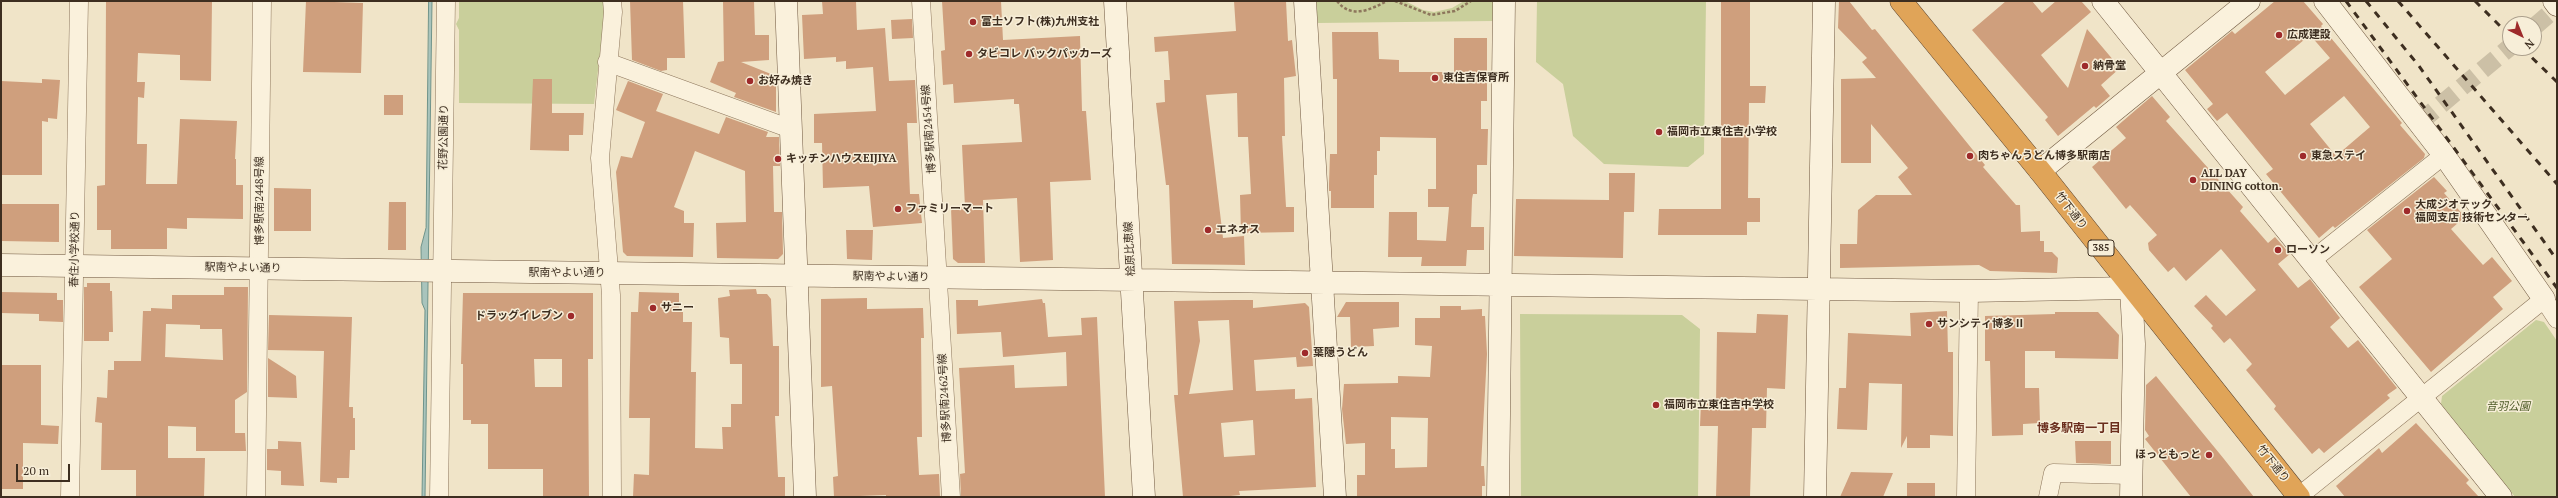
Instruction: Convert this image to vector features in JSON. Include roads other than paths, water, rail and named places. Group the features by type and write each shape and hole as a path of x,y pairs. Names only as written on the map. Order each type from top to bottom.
{"highway":[{"name":"竹下通り","path":"1901,1 2040,171 2131,288 2299,497"}],"street":[{"name":"春住小学校通り","path":"70,497 79,1"},
{"name":"博多駅南2448号線","path":"256,497 260,268 262,1"},
{"name":"花野公園通り","path":"439,497 446,1"},
{"path":"612,1 613,12 600,158 610,274 612,497"},
{"path":"786,1 798,276 805,497"},
{"name":"博多駅南2454号線","path":"921,1 940,300"},
{"name":"桧原比恵線","path":"1115,1 1144,497"},
{"path":"1305,1 1335,497"},
{"path":"1498,497 1504,1"},
{"path":"1814,497 1817,288 1824,1"},
{"path":"2103,1 2501,497"},
{"path":"2040,171 2249,1"},
{"path":"2325,1 2444,155 2557,319"},
{"path":"2554,1 2557,5"},
{"path":"608,62 791,129"},
{"path":"2312,261 2444,155"},
{"name":"駅南やよい通り","path":"1,265 798,276 938,268 1132,281 1969,290 2131,288"},
{"path":"2131,288 2134,344 2131,497"},
{"path":"1966,497 1969,290"},
{"path":"2299,497 2544,299"},
{"name":"博多駅南2462号線","path":"940,300 951,497"},
{"path":"2048,497 2053,473 2131,475"}],"water":[{"path":"429,1 432,1 425,497 422,497 425,310 422,303 421,247 426,228"}],"tunnel":[{"path":"2542,20 2557,7"},
{"path":"2420,122 2502,54"}],"railway":[{"path":"2346,1 2557,288"},
{"path":"2366,1 2419,66 2557,260"},
{"path":"2398,1 2557,184"},
{"path":"2475,1 2502,28"},
{"path":"2530,56 2557,82"}],"place":[{"name":"富士ソフト(株)九州支社","path":"973,22"},
{"name":"広成建設","path":"2279,35"},
{"name":"タビコレ バックパッカーズ","path":"969,54"},
{"name":"納骨堂","path":"2085,66"},
{"name":"東住吉保育所","path":"1435,78"},
{"name":"お好み焼き","path":"750,81"},
{"name":"福岡市立東住吉小学校","path":"1659,132"},
{"name":"肉ちゃんうどん博多駅南店","path":"1970,156"},
{"name":"東急ステイ","path":"2303,156"},
{"name":"キッチンハウスEIJIYA","path":"778,159"},
{"name":"ALL DAY DINING cotton.","path":"2193,180"},
{"name":"ファミリーマート","path":"898,209"},
{"name":"大成ジオテック 福岡支店 技術センター","path":"2407,211"},
{"name":"エネオス","path":"1208,230"},
{"name":"ローソン","path":"2278,250"},
{"name":"サニー","path":"653,308"},
{"name":"ドラッグイレブン","path":"571,316"},
{"name":"サンシティ博多Ⅱ","path":"1929,324"},
{"name":"葉隠うどん","path":"1305,353"},
{"name":"福岡市立東住吉中学校","path":"1656,405"},
{"name":"ほっともっと","path":"2209,455"}],"district":[{"name":"博多駅南一丁目","path":"2079,429"}],"park label":[{"name":"音羽公園","path":"2508,407"}]}
